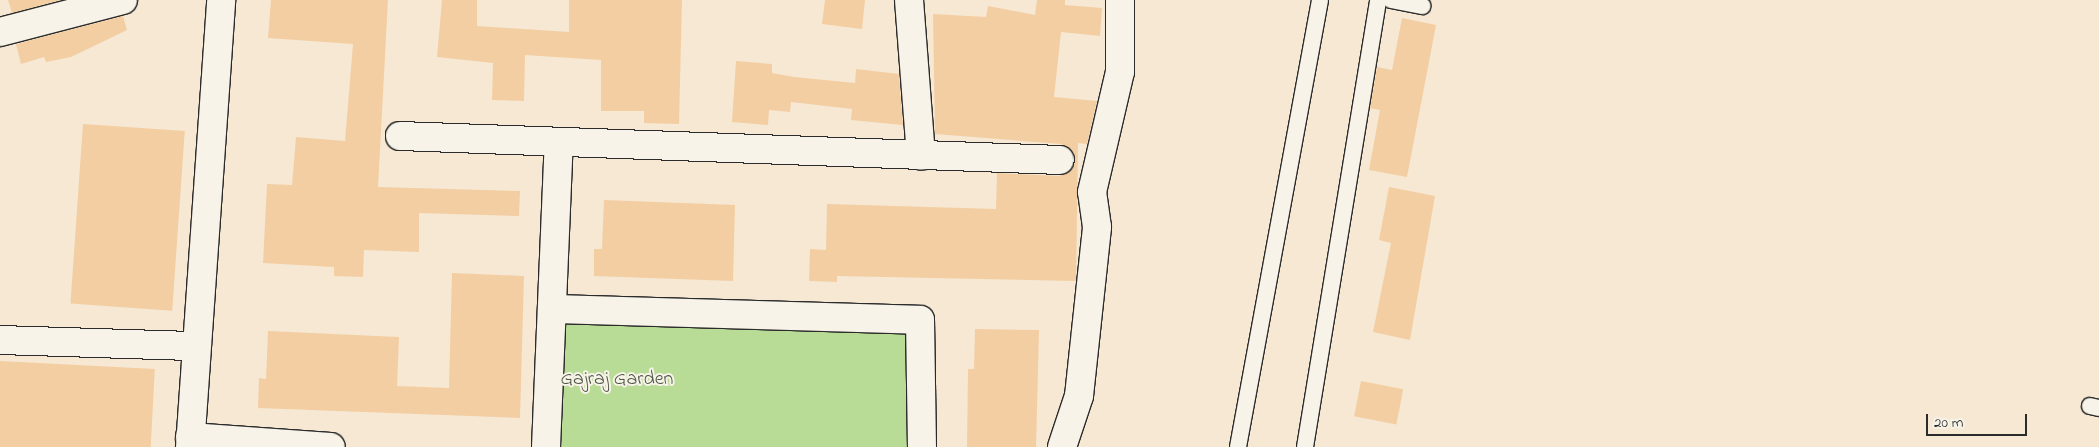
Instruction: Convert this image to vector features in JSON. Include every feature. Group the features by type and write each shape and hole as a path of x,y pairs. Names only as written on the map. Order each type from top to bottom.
{"street":[{"path":"0,32 122,0"},
{"path":"220,0 190,442 331,447"},
{"path":"909,0 921,156"},
{"path":"1062,447 1078,396 1097,227 1092,192 1120,72 1120,0"},
{"path":"400,136 1060,160"},
{"path":"546,447 558,143"},
{"path":"552,309 920,320 922,447"},
{"path":"0,340 196,346"}],"lane":[{"path":"1238,447 1320,0"},
{"path":"1305,447 1378,0"},
{"path":"1392,0 1422,6"}],"green space":[{"name":"Gajraj Garden","path":"552,309 920,322 915,447 547,447"}],"building":[{"path":"8,0 61,0 12,13"},
{"path":"271,0 388,0 378,187 520,191 519,216 419,213 419,252 364,250 363,277 334,276 334,267 263,263 267,184 292,185 296,137 345,141 353,44 268,38"},
{"path":"442,0 477,0 477,26 569,32 569,0 682,0 679,124 644,123 644,111 601,111 601,60 525,55 524,101 492,100 493,63 437,57"},
{"path":"825,0 865,0 862,29 822,24"},
{"path":"1037,0 1065,0 1065,5 1102,8 1100,36 1061,32 1054,97 1097,101 1087,144 1078,143 1076,281 837,276 837,282 809,281 810,249 826,250 827,204 996,209 997,173 1059,176 1073,169 1074,153 1061,144 935,134 933,14 986,17 988,6 1035,15"},
{"path":"123,16 127,30 71,57 46,62 44,57 21,64 16,44"},
{"path":"1402,18 1436,25 1407,177 1369,170 1380,110 1370,108 1377,67 1392,70"},
{"path":"736,61 772,64 772,73 855,83 856,69 899,74 903,125 851,120 852,109 791,102 790,112 769,110 768,125 732,122"},
{"path":"83,124 185,131 172,311 70,304"},
{"path":"1389,187 1435,196 1410,340 1373,332 1391,243 1379,240"},
{"path":"604,200 735,205 733,281 594,276 594,249 602,249"},
{"path":"452,273 524,276 520,418 258,408 259,378 266,379 268,331 399,337 397,386 449,388"},
{"path":"975,329 1039,330 1036,447 967,447 968,369 974,369"},
{"path":"0,361 155,369 151,447 0,447"},
{"path":"1361,381 1403,389 1396,425 1354,416"}]}
